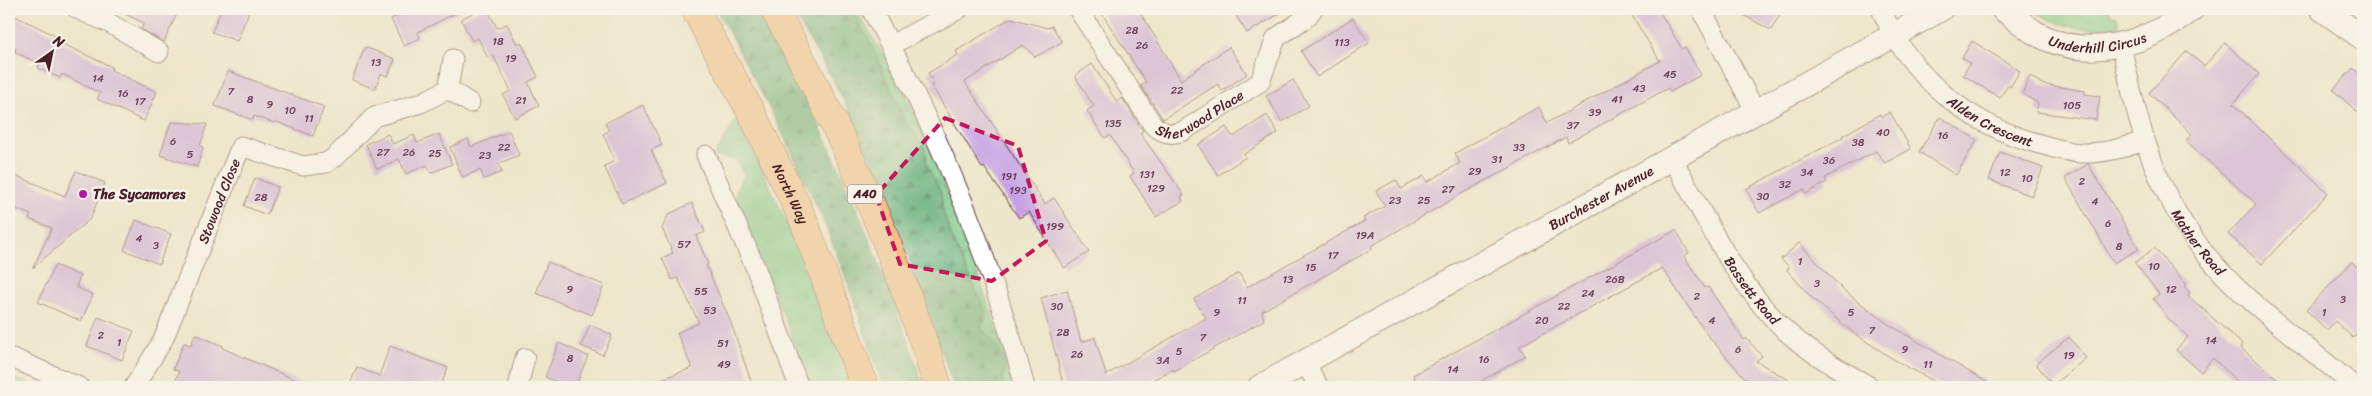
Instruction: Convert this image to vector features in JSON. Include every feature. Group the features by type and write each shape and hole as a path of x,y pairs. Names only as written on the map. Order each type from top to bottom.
{"highway":[{"name":"North Way","path":"695,9 752,114 803,219 833,295 865,387"},
{"name":"A40","path":"774,9 833,123 892,257 938,387"}],"street":[{"path":"77,9 112,16 159,52"},
{"path":"870,9 891,45 939,149 988,267 1026,387"},
{"path":"891,45 959,9"},
{"name":"Sherwood Place","path":"1078,9 1153,125 1162,132 1174,134 1183,131 1260,82 1276,38 1307,17 1313,9"},
{"path":"1701,9 1756,112"},
{"name":"Alden Crescent","path":"1881,9 1892,35 1932,84 1967,112 2004,133 2048,147 2081,153 2123,148 2144,141"},
{"name":"Burchester Avenue","path":"1260,387 1941,9"},
{"name":"Underhill Circus","path":"2003,9 2035,32 2056,41 2096,48 2121,45 2150,34 2192,9"},
{"path":"2322,9 2363,38"},
{"name":"Mather Road","path":"2121,45 2144,141 2156,173 2176,212 2207,257 2236,288 2357,383"},
{"path":"453,59 448,89 470,103"},
{"name":"Stowood Close","path":"134,387 163,340 240,146 303,166 326,163 335,157 374,117 421,103 448,89"},
{"path":"706,155 756,269 799,387"},
{"name":"Bassett Road","path":"1672,158 1733,267 1760,305 1789,334 1815,355 1871,387"},
{"path":"12,358 79,387"},
{"path":"518,387 525,358"},
{"path":"1305,363 1319,387"}],"highlighted area":[{"path":"945,118 1018,146 1046,241 992,281 900,264 876,195"}],"green space":[{"path":"716,9 759,9 784,54 829,147 870,241 924,387 883,387 846,279 821,216 771,111"},
{"path":"791,9 850,9 869,40 905,121 925,148 927,165 941,193 943,212 953,241 987,314 981,328 997,346 1004,358 1005,365 1002,381 1006,387 954,387 898,229 860,135 836,87"},
{"path":"850,9 855,9 879,48 891,60 960,223 1017,387 1006,387 1002,381 1000,349 981,328 987,314 953,241 943,212 941,193 927,165 925,148 905,121 869,40"},
{"path":"2031,9 2108,9 2112,16 2116,15 2119,23 2118,26 2106,28 2072,27 2051,20"},
{"path":"738,117 809,272 854,387 808,387 788,326 737,203 737,188 745,176 736,160 714,156"},
{"path":"9,376 36,387 9,387"}],"building":[{"path":"114,9 179,9 164,42 141,29 144,23"},
{"path":"221,9 250,9 237,41 212,32"},
{"path":"412,9 464,9 418,32 420,38 404,46 391,19"},
{"path":"481,9 487,9 497,28 507,24 517,44 521,42 538,77 528,82 539,106 515,118 503,95 511,91 493,55 488,58 478,38 472,41 461,19"},
{"path":"1099,9 1138,9 1181,80 1229,47 1247,74 1222,91 1218,84 1163,119 1141,86 1146,82"},
{"path":"1232,9 1287,9 1247,33"},
{"path":"1628,9 1658,9 1682,49 1685,47 1701,75 1670,92 1668,88 1568,143 1566,137 1463,193 1371,246 1372,249 1262,311 1264,320 1174,371 1173,369 1140,387 1064,387 1041,298 1067,290 1081,342 1095,338 1106,375 1206,318 1194,299 1239,273 1247,287 1365,221 1363,218 1385,206 1376,191 1396,180 1401,189 1424,176 1427,182 1460,163 1455,153 1539,107 1547,123 1660,61"},
{"path":"1732,9 1783,9 1771,30"},
{"path":"9,13 54,35 52,39 112,67 111,70 157,92 144,121 97,99 100,93 62,74 60,78 38,68 40,64 15,52 16,49 9,46"},
{"path":"1011,18 1047,28 1052,26 1062,42 1035,57 1023,45 965,82 1045,204 1054,198 1089,252 1064,268 1029,212 1019,218 984,167 982,168 931,85 934,83 928,73 958,55 956,51"},
{"path":"1353,18 1369,43 1317,77 1301,51"},
{"path":"1972,41 2020,71 2000,98 1963,75 1970,63 1962,58"},
{"path":"2225,43 2259,74 2233,104 2328,193 2262,264 2228,234 2256,204 2186,141 2192,134 2149,93 2187,51 2204,66"},
{"path":"365,47 395,59 388,76 381,74 375,89 352,80"},
{"path":"1092,64 1117,102 1122,98 1143,131 1140,133 1184,195 1181,197 1183,201 1156,217 1130,176 1134,173 1110,135 1105,138 1087,111 1094,106 1075,76"},
{"path":"2353,68 2363,77 2363,117 2333,90"},
{"path":"228,71 324,107 313,136 275,121 274,123 254,116 253,120 215,106"},
{"path":"2030,76 2042,84 2085,91 2085,94 2100,96 2096,120 2036,112 2038,103 2022,94"},
{"path":"1293,80 1309,106 1282,122 1266,96"},
{"path":"643,105 662,145 651,150 667,183 622,204 604,166 615,161 603,134 609,131 605,123"},
{"path":"1890,112 1911,149 1885,163 1876,151 1825,178 1827,182 1806,194 1804,189 1759,213 1746,189 1843,137 1880,114 1881,117"},
{"path":"1267,115 1278,133 1244,154 1246,157 1218,175 1198,145 1226,127 1233,137"},
{"path":"1940,117 1977,140 1956,175 1919,152"},
{"path":"171,122 207,124 200,146 203,147 197,167 160,155"},
{"path":"509,131 519,155 498,164 502,172 484,179 480,170 462,177 450,147 468,139 471,147"},
{"path":"388,134 393,144 414,135 417,143 439,134 452,164 431,173 427,165 406,174 399,159 377,169 366,144"},
{"path":"2000,152 2043,168 2032,196 1989,180"},
{"path":"2088,164 2139,249 2114,263 2065,178"},
{"name":"The Sycamores","path":"76,171 105,183 90,219 33,268 52,228 29,219 31,215 9,206 9,173 65,196"},
{"path":"255,178 278,187 267,215 244,206"},
{"path":"692,203 705,232 696,236 708,264 706,265 731,323 753,387 645,387 645,385 692,368 677,333 699,323 678,278 672,280 662,258 673,253 662,228 669,214"},
{"path":"136,220 171,234 159,264 124,250"},
{"path":"1676,230 1689,253 1684,256 1705,288 1708,287 1744,340 1746,338 1762,356 1756,361 1801,387 1753,387 1708,336 1662,268 1520,346 1525,356 1471,387 1420,387 1413,375"},
{"path":"1799,243 1843,290 1888,324 1995,387 1945,387 1893,359 1852,332 1811,297 1787,270 1789,267 1781,259"},
{"path":"2154,248 2186,284 2184,286 2190,293 2187,295 2242,344 2240,347 2287,387 2243,387 2213,358 2201,372 2176,350 2188,337 2170,320 2153,299 2159,294 2135,263"},
{"path":"548,262 604,285 592,315 536,293"},
{"path":"2352,262 2363,272 2363,326 2353,338 2335,321 2327,330 2306,310"},
{"path":"55,265 80,276 76,287 93,295 81,321 38,302"},
{"path":"98,317 134,331 122,360 87,346"},
{"path":"590,325 612,335 603,355 581,346"},
{"path":"195,334 223,346 222,348 312,387 188,387 175,382 179,371 173,369 184,343 191,345"},
{"path":"2069,337 2086,358 2053,385 2036,364"},
{"path":"559,343 588,356 575,387 570,387 545,377"},
{"path":"390,346 448,368 440,387 349,387 357,367 379,376"}],"place":[{"name":"The Sycamores","path":"83,194"}]}
